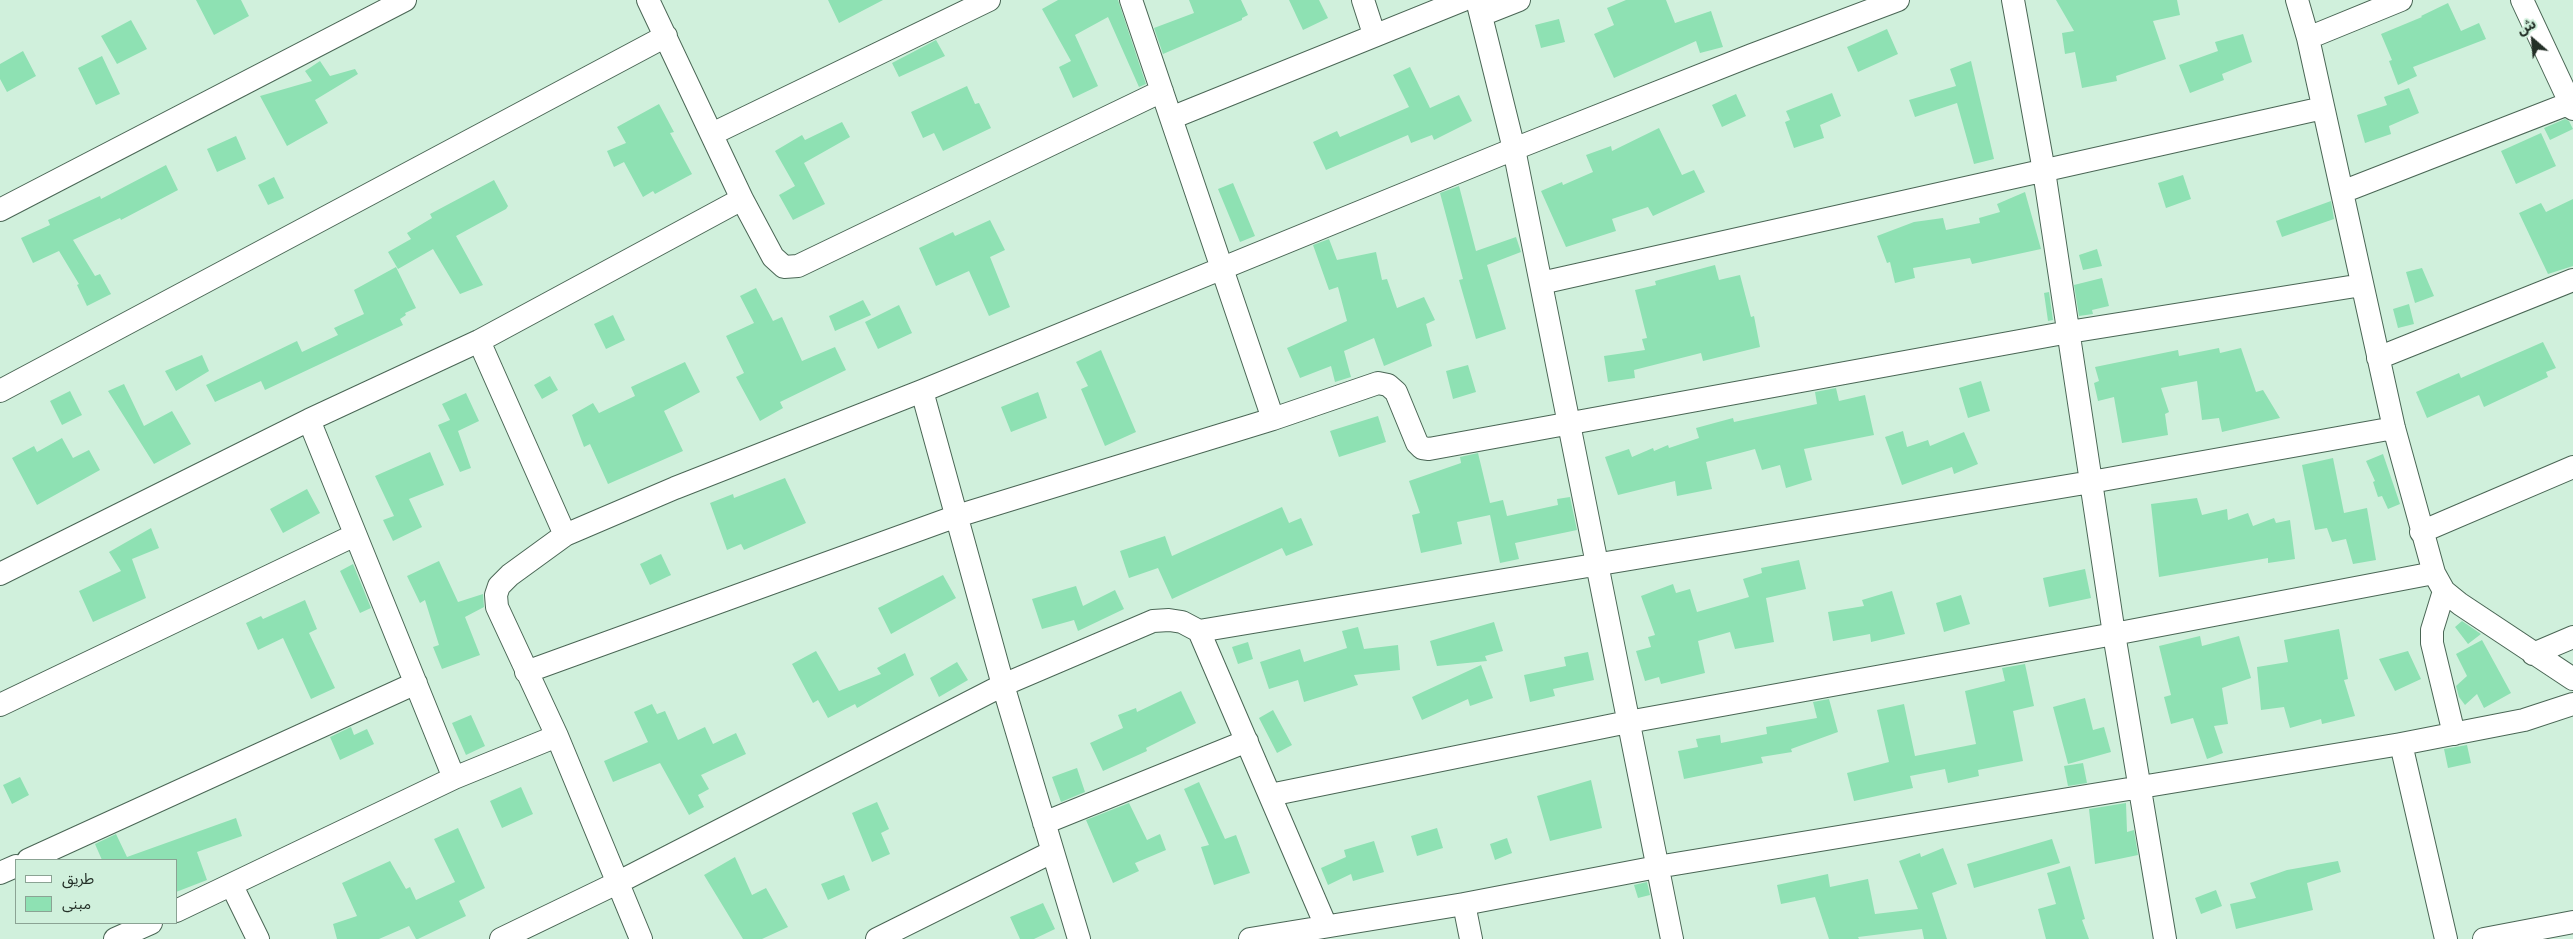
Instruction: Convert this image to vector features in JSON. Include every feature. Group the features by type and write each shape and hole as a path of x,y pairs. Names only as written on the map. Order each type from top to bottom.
{"street":[{"path":"648,0 742,199 773,257 784,267 798,266 1162,92"},
{"path":"712,134 989,0"},
{"path":"1130,0 1273,419"},
{"path":"1363,0 1374,34"},
{"path":"1171,118 1374,34 1463,0"},
{"path":"1519,0 1479,7 1514,149 1672,939"},
{"path":"641,939 557,736 497,607 496,595 499,586 510,575 565,535 674,488 922,391 1514,149 1752,55 1898,0"},
{"path":"2013,0 2044,171 2114,634 2165,939"},
{"path":"2297,0 2308,38 2394,428 2421,532 2439,582 2460,604 2573,679"},
{"path":"2308,38 2401,0"},
{"path":"2342,192 2572,105 2522,0"},
{"path":"0,210 396,2"},
{"path":"0,391 666,36"},
{"path":"1541,283 2323,108"},
{"path":"0,574 308,420 479,341 742,199"},
{"path":"2378,358 2573,280"},
{"path":"526,672 957,516 1273,419 1378,384 1388,386 1396,392 1417,443 1422,448 2069,332 2362,284"},
{"path":"479,341 565,535"},
{"path":"922,391 1003,685 1079,939"},
{"path":"308,420 454,778"},
{"path":"501,939 617,883 1003,685 1153,621 1176,621 1199,631 2091,482 2394,428"},
{"path":"2421,532 2573,466"},
{"path":"0,705 355,535"},
{"path":"1270,794 1628,722 2114,634 2439,582"},
{"path":"2439,582 2432,642 2454,734"},
{"path":"1199,631 1326,926"},
{"path":"2533,654 2573,637"},
{"path":"30,859 416,684"},
{"path":"1250,939 1464,904 1657,867 2401,744 2524,720 2573,704"},
{"path":"178,910 232,886 454,778 557,736"},
{"path":"1044,823 1247,741"},
{"path":"2401,744 2446,939"},
{"path":"877,939 1052,852"},
{"path":"0,873 15,866"},
{"path":"232,886 258,939"},
{"path":"1464,904 1471,939"},
{"path":"2484,939 2573,922"},
{"path":"115,939 149,924"}],"building":[{"path":"196,0 241,0 249,16 214,35"},
{"path":"828,0 883,0 839,23"},
{"path":"1058,0 1118,0 1146,84 1139,87 1108,17 1075,35 1098,86 1073,98 1059,67 1071,61 1042,9"},
{"path":"1189,0 1241,0 1248,15 1242,18 1242,20 1163,54 1154,28 1194,13"},
{"path":"1289,0 1319,0 1328,18 1303,30"},
{"path":"1626,0 1666,0 1675,23 1711,11 1723,47 1700,53 1696,41 1614,78 1594,34 1614,25 1607,8"},
{"path":"2056,0 2177,0 2180,15 2153,21 2166,59 2116,76 2117,81 2082,88 2075,52 2065,54 2062,33 2074,31"},
{"path":"2448,3 2461,31 2479,23 2486,39 2413,67 2417,76 2398,85 2389,61 2392,60 2381,34 2422,17"},
{"path":"1559,19 1565,42 1541,48 1535,25"},
{"path":"131,20 147,49 117,64 101,36"},
{"path":"1887,29 1898,54 1858,72 1847,47"},
{"path":"2243,34 2252,62 2222,74 2224,80 2190,93 2179,65 2218,51 2215,42"},
{"path":"936,40 945,56 899,77 892,63"},
{"path":"23,51 36,76 7,92 0,79 0,64"},
{"path":"102,56 120,94 96,105 78,68"},
{"path":"320,61 330,76 355,69 358,74 315,100 328,123 287,146 260,96 312,81 305,71"},
{"path":"1971,61 1994,159 1974,164 1957,103 1915,117 1909,100 1956,86 1950,69"},
{"path":"1410,67 1430,108 1459,95 1472,121 1434,140 1432,135 1411,143 1408,135 1326,170 1313,142 1337,131 1340,137 1409,107 1393,75"},
{"path":"967,86 975,104 979,103 991,128 943,151 934,133 923,138 911,112"},
{"path":"2409,88 2419,113 2389,126 2391,134 2365,143 2357,115 2387,105 2384,97"},
{"path":"1832,93 1841,116 1820,125 1824,138 1794,148 1785,122 1790,120 1786,111"},
{"path":"1736,94 1746,116 1722,127 1712,105"},
{"path":"659,104 674,132 670,133 692,174 655,194 653,191 643,197 624,162 614,167 607,151 626,143 617,127"},
{"path":"2565,119 2569,121 2573,129 2550,140 2544,128"},
{"path":"842,122 850,137 804,163 825,204 793,220 779,195 795,186 775,151 802,135 805,140"},
{"path":"1659,128 1682,175 1694,170 1705,192 1653,216 1648,207 1612,219 1616,231 1566,247 1541,191 1562,182 1563,185 1593,172 1586,155 1611,146 1612,151"},
{"path":"2541,133 2556,166 2516,184 2501,151"},
{"path":"236,136 246,159 217,172 207,149"},
{"path":"166,165 178,190 121,220 120,218 73,240 95,276 100,274 111,294 87,306 77,285 79,284 59,251 33,263 21,238 50,225 48,220 100,196 101,199"},
{"path":"2183,175 2191,199 2166,208 2158,183"},
{"path":"274,177 284,198 268,205 258,185"},
{"path":"494,180 508,206 506,209 456,236 483,285 460,294 433,249 398,269 388,252 411,239 407,233 432,218 430,214"},
{"path":"1233,183 1255,236 1240,242 1218,189"},
{"path":"1459,186 1476,251 1516,237 1521,252 1487,265 1506,329 1476,339 1459,280 1463,279 1440,193"},
{"path":"2025,192 2041,249 1972,264 1970,258 1913,268 1915,278 1895,283 1890,262 1887,263 1877,236 1914,222 1943,218 1946,230 1980,223 1979,218 2000,212 1997,204"},
{"path":"2573,199 2573,266 2548,274 2519,213 2541,203 2546,212"},
{"path":"2331,201 2334,219 2282,237 2276,221"},
{"path":"990,220 1005,250 990,257 1010,307 989,316 969,271 936,286 919,248 953,232 955,236"},
{"path":"1329,239 1337,260 1376,252 1382,280 1387,279 1397,308 1424,297 1435,320 1426,324 1432,346 1384,366 1374,338 1344,351 1351,377 1335,382 1331,366 1300,378 1287,348 1347,321 1338,287 1329,290 1313,245"},
{"path":"2097,249 2102,266 2083,270 2079,255"},
{"path":"1715,265 1719,280 1740,275 1751,317 1754,316 1760,347 1703,361 1701,353 1634,370 1635,378 1608,382 1604,356 1645,350 1642,339 1647,338 1635,290 1656,285 1655,281"},
{"path":"396,267 416,308 405,313 406,315 400,319 403,325 265,390 261,381 215,402 206,385 297,341 302,352 338,335 334,328 364,314 354,290"},
{"path":"2422,268 2434,296 2415,303 2406,272"},
{"path":"2102,278 2109,306 2092,310 2093,314 2079,316 2074,285"},
{"path":"756,288 773,321 782,317 802,361 835,347 846,370 780,402 783,408 760,421 736,377 744,373 726,336 754,323 740,296"},
{"path":"2049,292 2053,320 2048,321 2044,293"},
{"path":"863,300 871,315 835,331 829,316"},
{"path":"2409,304 2414,324 2398,328 2393,309"},
{"path":"899,305 912,333 878,349 865,322"},
{"path":"613,315 625,340 606,349 594,324"},
{"path":"2543,342 2556,368 2546,372 2548,377 2484,407 2479,395 2427,418 2416,392 2459,373 2461,378"},
{"path":"2219,348 2220,353 2241,348 2256,392 2263,390 2280,418 2222,432 2219,418 2202,420 2197,381 2161,388 2169,412 2165,414 2168,435 2122,443 2114,397 2098,401 2094,383 2099,381 2095,367 2178,350 2179,356"},
{"path":"1101,350 1136,432 1105,446 1081,389 1088,386 1076,362"},
{"path":"202,355 209,371 176,391 165,371"},
{"path":"685,362 700,392 664,411 683,451 608,484 590,444 584,447 572,415 593,403 599,413 635,396 631,387"},
{"path":"1468,365 1476,392 1453,399 1446,371"},
{"path":"550,376 558,390 542,399 534,385"},
{"path":"1981,381 1990,411 1968,418 1959,388"},
{"path":"124,384 144,426 172,411 191,444 154,464 108,391"},
{"path":"1836,388 1839,401 1865,395 1874,435 1804,449 1812,480 1786,488 1780,465 1762,470 1755,449 1706,462 1712,489 1677,496 1675,481 1618,495 1605,457 1629,449 1632,457 1653,448 1654,451 1668,445 1669,448 1699,438 1696,428 1733,418 1734,422 1817,404 1815,392"},
{"path":"70,391 82,415 62,425 50,401"},
{"path":"1038,392 1047,418 1011,432 1001,407"},
{"path":"466,393 479,421 458,431 471,468 460,472 438,425 450,420 442,404"},
{"path":"1378,416 1386,442 1339,457 1330,431"},
{"path":"1903,431 1907,447 1928,440 1930,446 1964,432 1978,464 1954,474 1952,467 1902,485 1885,437"},
{"path":"62,438 73,458 89,450 100,470 37,505 12,458 34,446 37,452"},
{"path":"430,452 444,485 409,499 422,527 393,541 383,520 394,516 375,476"},
{"path":"1478,453 1490,503 1503,500 1507,516 1558,505 1557,499 1570,497 1577,530 1515,543 1519,559 1500,563 1490,515 1457,522 1462,544 1421,553 1412,515 1420,513 1409,481 1461,463 1460,457"},
{"path":"2383,454 2400,504 2388,509 2382,496 2378,497 2373,482 2375,481 2366,461"},
{"path":"2333,458 2344,513 2367,508 2376,560 2353,564 2346,539 2332,542 2327,528 2315,530 2302,465"},
{"path":"785,478 806,523 744,550 741,544 727,550 710,503 733,494 734,498"},
{"path":"307,489 320,513 283,533 270,509"},
{"path":"2197,498 2202,515 2227,509 2228,520 2248,513 2253,526 2274,518 2276,523 2290,520 2295,559 2268,563 2268,558 2159,577 2151,504"},
{"path":"1282,507 1289,523 1301,518 1313,545 1286,556 1282,548 1172,599 1158,568 1129,578 1120,551 1165,536 1172,556"},
{"path":"151,528 159,548 132,559 146,598 93,622 79,591 121,571 109,552"},
{"path":"661,554 671,575 650,585 640,564"},
{"path":"1799,560 1806,589 1766,598 1774,642 1735,649 1730,632 1698,641 1705,673 1661,684 1659,677 1645,681 1636,651 1651,647 1648,637 1655,635 1641,596 1673,584 1676,593 1690,589 1697,612 1749,597 1743,579 1762,573 1761,568"},
{"path":"439,561 458,602 483,594 484,607 465,617 480,655 442,669 433,647 439,645 425,600 420,603 407,576"},
{"path":"353,564 371,608 360,613 340,571"},
{"path":"2085,569 2091,598 2049,607 2043,578"},
{"path":"943,575 956,598 891,634 878,608"},
{"path":"1076,586 1083,606 1115,590 1124,609 1078,631 1074,620 1042,629 1032,599"},
{"path":"1892,591 1905,634 1871,642 1870,634 1833,641 1828,612 1864,606 1862,600"},
{"path":"1961,595 1970,624 1944,632 1936,603"},
{"path":"305,600 317,629 309,633 335,688 311,699 283,638 258,650 246,623 261,616 263,619"},
{"path":"2462,621 2481,634 2468,644 2455,627"},
{"path":"1494,622 1503,651 1485,656 1487,661 1437,666 1430,641"},
{"path":"1358,627 1364,649 1398,645 1400,670 1354,675 1358,685 1304,702 1298,680 1269,689 1260,662 1300,649 1304,662 1347,648 1342,631"},
{"path":"2339,629 2348,679 2344,680 2355,716 2322,724 2321,719 2290,728 2284,707 2261,710 2257,667 2288,662 2284,640"},
{"path":"2200,636 2202,646 2239,636 2251,678 2222,688 2228,724 2214,726 2223,753 2207,759 2193,718 2171,724 2164,697 2171,695 2159,646"},
{"path":"2482,640 2511,693 2484,708 2477,694 2465,705 2459,697 2456,686 2467,676 2456,654"},
{"path":"1248,642 1253,659 1238,664 1232,647"},
{"path":"816,651 839,691 881,674 877,668 905,653 914,675 857,708 855,704 828,718 818,700 813,703 792,664"},
{"path":"2408,651 2421,679 2395,691 2379,659"},
{"path":"1588,652 1594,680 1553,689 1555,696 1530,702 1524,675 1566,666 1564,657"},
{"path":"957,662 968,680 939,697 930,678"},
{"path":"2025,664 2034,706 2013,711 2023,761 1978,770 1979,776 1948,783 1945,769 1910,776 1913,788 1854,801 1847,773 1889,762 1877,710 1904,704 1915,756 1976,744 1965,691 2005,681 2002,668"},
{"path":"1481,665 1493,698 1470,706 1468,699 1422,720 1412,697"},
{"path":"1181,691 1196,723 1146,748 1147,751 1103,771 1090,743 1123,728 1118,715 1136,708 1137,712"},
{"path":"2085,698 2093,730 2104,727 2111,752 2068,764 2053,707"},
{"path":"1829,699 1838,732 1791,749 1792,752 1761,757 1763,763 1684,779 1678,751 1698,747 1696,739 1720,735 1721,743 1767,734 1766,727 1817,718 1813,702"},
{"path":"652,704 657,714 665,711 678,740 705,727 713,744 736,733 746,754 701,775 709,789 698,795 704,807 689,815 660,763 613,782 604,761 648,742 634,712"},
{"path":"1273,710 1292,745 1277,753 1259,718"},
{"path":"471,715 485,746 466,755 452,723"},
{"path":"351,727 354,735 367,729 374,744 340,760 330,737"},
{"path":"2467,745 2471,763 2448,768 2444,749"},
{"path":"2083,763 2087,783 2068,786 2064,766"},
{"path":"1077,768 1085,792 1061,802 1052,777"},
{"path":"20,777 29,795 12,804 3,785"},
{"path":"1591,780 1602,828 1550,841 1537,796"},
{"path":"1199,782 1225,839 1236,835 1250,873 1214,885 1201,847 1209,845 1184,789"},
{"path":"521,787 533,814 502,828 490,801"},
{"path":"877,802 889,829 881,833 890,854 872,862 852,813"},
{"path":"1129,803 1147,840 1160,834 1166,850 1135,863 1139,871 1113,883 1086,820"},
{"path":"2126,803 2127,832 2134,830 2138,855 2095,864 2089,809"},
{"path":"236,818 242,836 197,852 207,880 178,891 178,859 102,859 95,844 116,834 127,857"},
{"path":"458,828 485,888 459,901 466,916 418,939 416,939 409,926 379,939 337,939 333,924 357,916 342,883 390,861 406,889 410,887 416,900 455,882 434,839"},
{"path":"1437,828 1443,848 1417,856 1411,836"},
{"path":"1507,838 1512,853 1495,860 1490,844"},
{"path":"2052,839 2060,863 1974,888 1967,864"},
{"path":"1374,841 1384,872 1353,881 1351,874 1328,885 1321,868 1346,857 1344,850"},
{"path":"1943,848 1957,884 1932,893 1947,939 1924,939 1922,929 1858,937 1859,939 1829,939 1815,897 1781,904 1777,885 1828,874 1830,887 1868,879 1875,914 1918,909 1899,861 1920,853 1921,857"},
{"path":"735,857 752,895 766,888 788,927 762,939 743,939 704,875"},
{"path":"2338,861 2341,872 2307,883 2313,910 2236,929 2230,904 2256,898 2250,883 2287,870"},
{"path":"2070,866 2085,919 2082,920 2089,939 2046,939 2038,909 2056,904 2047,873"},
{"path":"844,875 850,890 828,900 821,884"},
{"path":"1647,882 1650,895 1638,898 1634,885"},
{"path":"2216,890 2222,906 2201,914 2195,898"},
{"path":"1043,903 1055,929 1034,939 1020,939 1010,917"}]}
